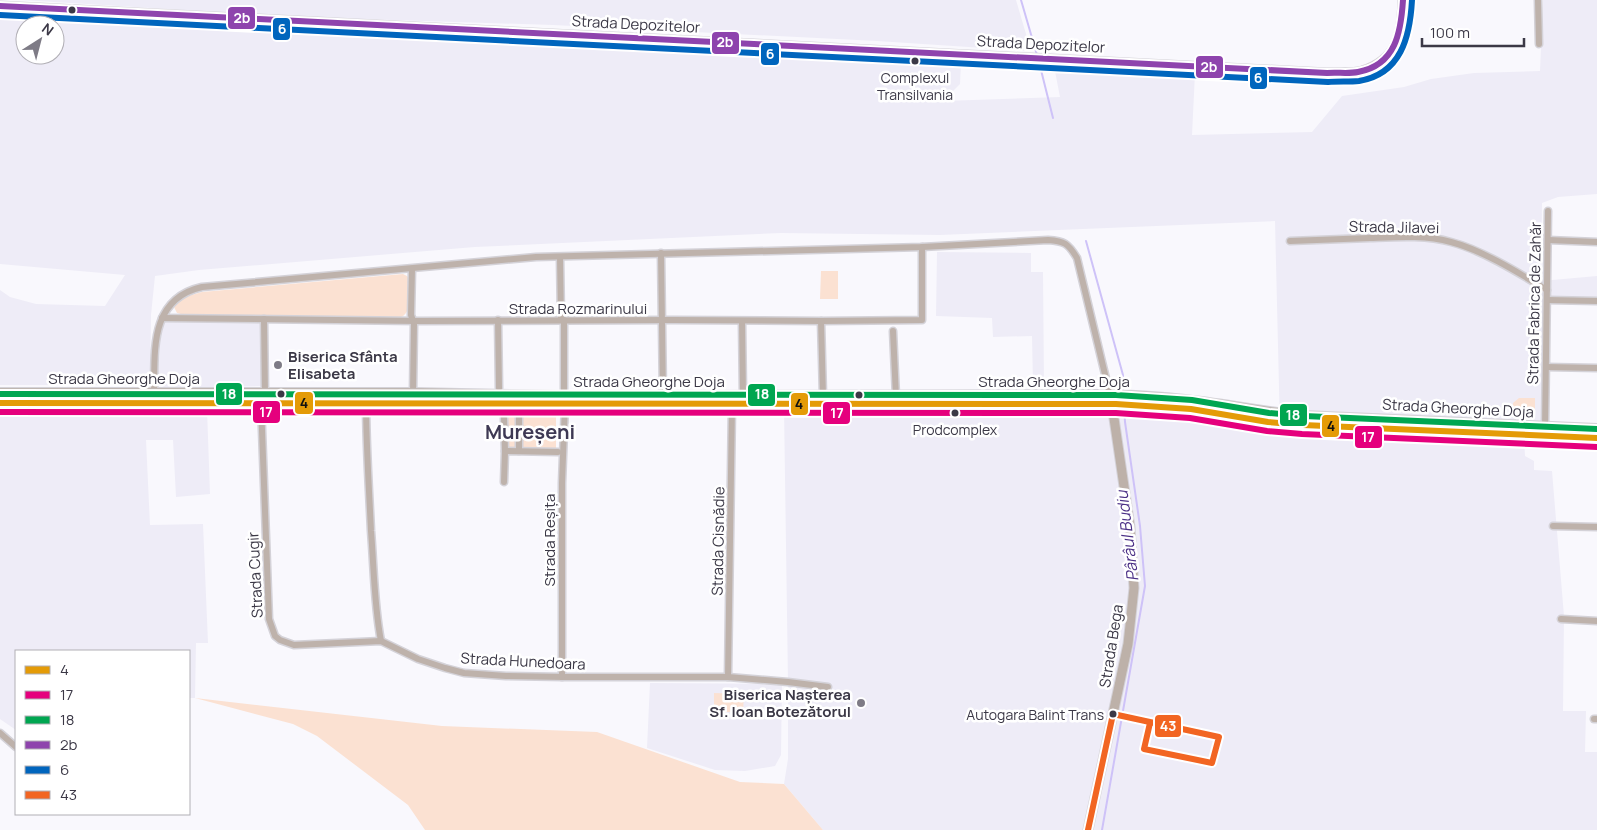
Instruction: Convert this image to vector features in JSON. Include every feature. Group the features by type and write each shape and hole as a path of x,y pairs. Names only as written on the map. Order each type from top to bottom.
{"main road":[{"name":"Strada Gheorghe Doja","path":"0,393 154,393 263,398"},
{"name":"Strada Gheorghe Doja","path":"367,398 413,393 732,405 897,401 1193,401 1270,413 1304,416 1597,429"},
{"name":"Strada Gheorghe Doja","path":"0,403 263,398 565,400 663,396 823,396 897,401"},
{"name":"Strada Gheorghe Doja","path":"1129,400 1268,422 1303,425 1597,438"}],"street":[{"name":"Strada Depozitelor","path":"0,6 227,19 1031,57 1295,72 1360,71 1382,60 1396,43 1402,28 1403,0"},
{"path":"1538,0 1539,44"},
{"name":"Strada Fabrica de Zahăr","path":"1545,427 1548,211"},
{"name":"Strada Jilavei","path":"1290,241 1394,237 1434,238 1452,242 1506,266 1547,290"},
{"path":"154,393 157,330 162,318 174,300 186,292 202,287 536,257 922,247 1048,240 1061,241 1070,246 1077,258 1113,400"},
{"path":"1548,240 1597,242"},
{"name":"Strada Rozmarinului","path":"162,318 414,321 922,320 922,247"},
{"path":"661,253 663,396"},
{"name":"Strada Reșița","path":"560,257 565,400 562,483 562,677"},
{"path":"412,268 411,315 414,321 413,393"},
{"path":"1547,300 1597,301"},
{"name":"Strada Cugir","path":"264,318 263,398 270,619 275,636 294,645 381,641"},
{"path":"498,320 499,388"},
{"path":"742,321 743,396"},
{"path":"821,321 823,396"},
{"path":"893,331 897,401"},
{"path":"1546,367 1597,368"},
{"path":"367,398 368,481 376,616 381,641"},
{"name":"Strada Bega","path":"1088,830 1128,644 1134,588 1130,527 1113,400"},
{"name":"Strada Cisnădie","path":"728,677 732,405"},
{"path":"519,410 519,451"},
{"path":"504,418 504,482"},
{"path":"504,451 558,452"},
{"path":"1553,526 1597,527"},
{"path":"1561,619 1597,621"},
{"name":"Strada Hunedoara","path":"381,641 418,659 464,673 562,677 728,677 828,687"},
{"path":"0,733 15,746"}],"shaded area":[{"path":"22,0 1016,0 1031,51 877,41 553,25 297,17"},
{"path":"1543,0 1597,0 1597,194 1558,197 1542,203 1541,281 1597,276 1597,298 1543,298 1541,422 1524,437 1525,456 1534,461 1534,470 1552,471 1564,616 1563,711 1586,711 1585,752 1597,752 1597,830 823,830 784,784 788,759 788,682 784,408 1114,408 1199,415 1280,429 1275,221 940,235 781,233 475,247 199,270 155,276 151,315 150,382 148,385 0,385 0,290 10,297 36,304 105,306 125,275 0,264 0,16 15,17 15,65 65,65 65,20 290,33 293,30 961,62 960,84 943,101 1060,97 1054,66 1195,73 1192,135 1312,132 1342,96 1404,87 1431,79 1474,73 1540,71"},
{"path":"937,252 1031,253 1031,272 1043,272 1044,385 1033,385 1032,336 993,337 992,318 936,316"},
{"path":"821,271 838,271 838,299 820,299"},
{"path":"403,274 409,279 410,300 405,314 401,317 185,315 177,313 174,307 182,298 202,292"},
{"path":"165,322 263,322 263,386 165,388 160,384 158,377 161,328"},
{"path":"1519,398 1535,398 1535,418 1512,417 1513,403"},
{"path":"0,408 207,409 210,494 176,497 173,440 146,440 150,525 203,524 208,643 196,643 195,698 190,698 190,650 15,650 15,729 0,719"},
{"path":"506,411 556,411 556,449 507,449"},
{"path":"650,683 782,684 781,755 775,766 745,771 715,770 647,748"},
{"path":"714,693 744,694 743,712 714,712"},
{"path":"195,698 442,726 597,732 740,782 784,784 823,830 425,830 408,805 317,736 293,724"}],"waterway":[{"name":"Pârâul Budiu","path":"1021,0 1037,55"},
{"name":"Pârâul Budiu","path":"1039,62 1053,118"},
{"name":"Pârâul Budiu","path":"1086,241 1123,375 1123,393"},
{"name":"Pârâul Budiu","path":"1102,830 1145,586 1140,526 1124,408"}],"transit line":[{"name":"2b","path":"0,6 1346,73 1371,68 1388,55 1398,35 1403,0"},
{"name":"6","path":"0,15 1328,82 1359,81 1385,71 1394,62 1405,40 1409,27 1412,0"},
{"name":"18","path":"0,394 1116,395 1192,400 1269,413 1304,416 1597,429"},
{"name":"4","path":"0,403 1116,404 1191,409 1268,422 1303,425 1597,438"},
{"name":"17","path":"0,412 1116,413 1190,418 1267,431 1302,434 1597,447"},
{"name":"43","path":"1088,830 1113,714 1219,737 1212,763 1144,749 1150,723"}],"place":[{"name":"Complexul Transilvania","path":"915,61"},
{"name":"Biserica Sfânta Elisabeta","path":"278,365"},
{"name":"Prodcomplex","path":"955,413"},
{"name":"Biserica Nașterea Sf. Ioan Botezătorul","path":"861,703"},
{"name":"Autogara Balint Trans","path":"1113,714"}],"district":[{"name":"Mureșeni","path":"530,431"}]}
